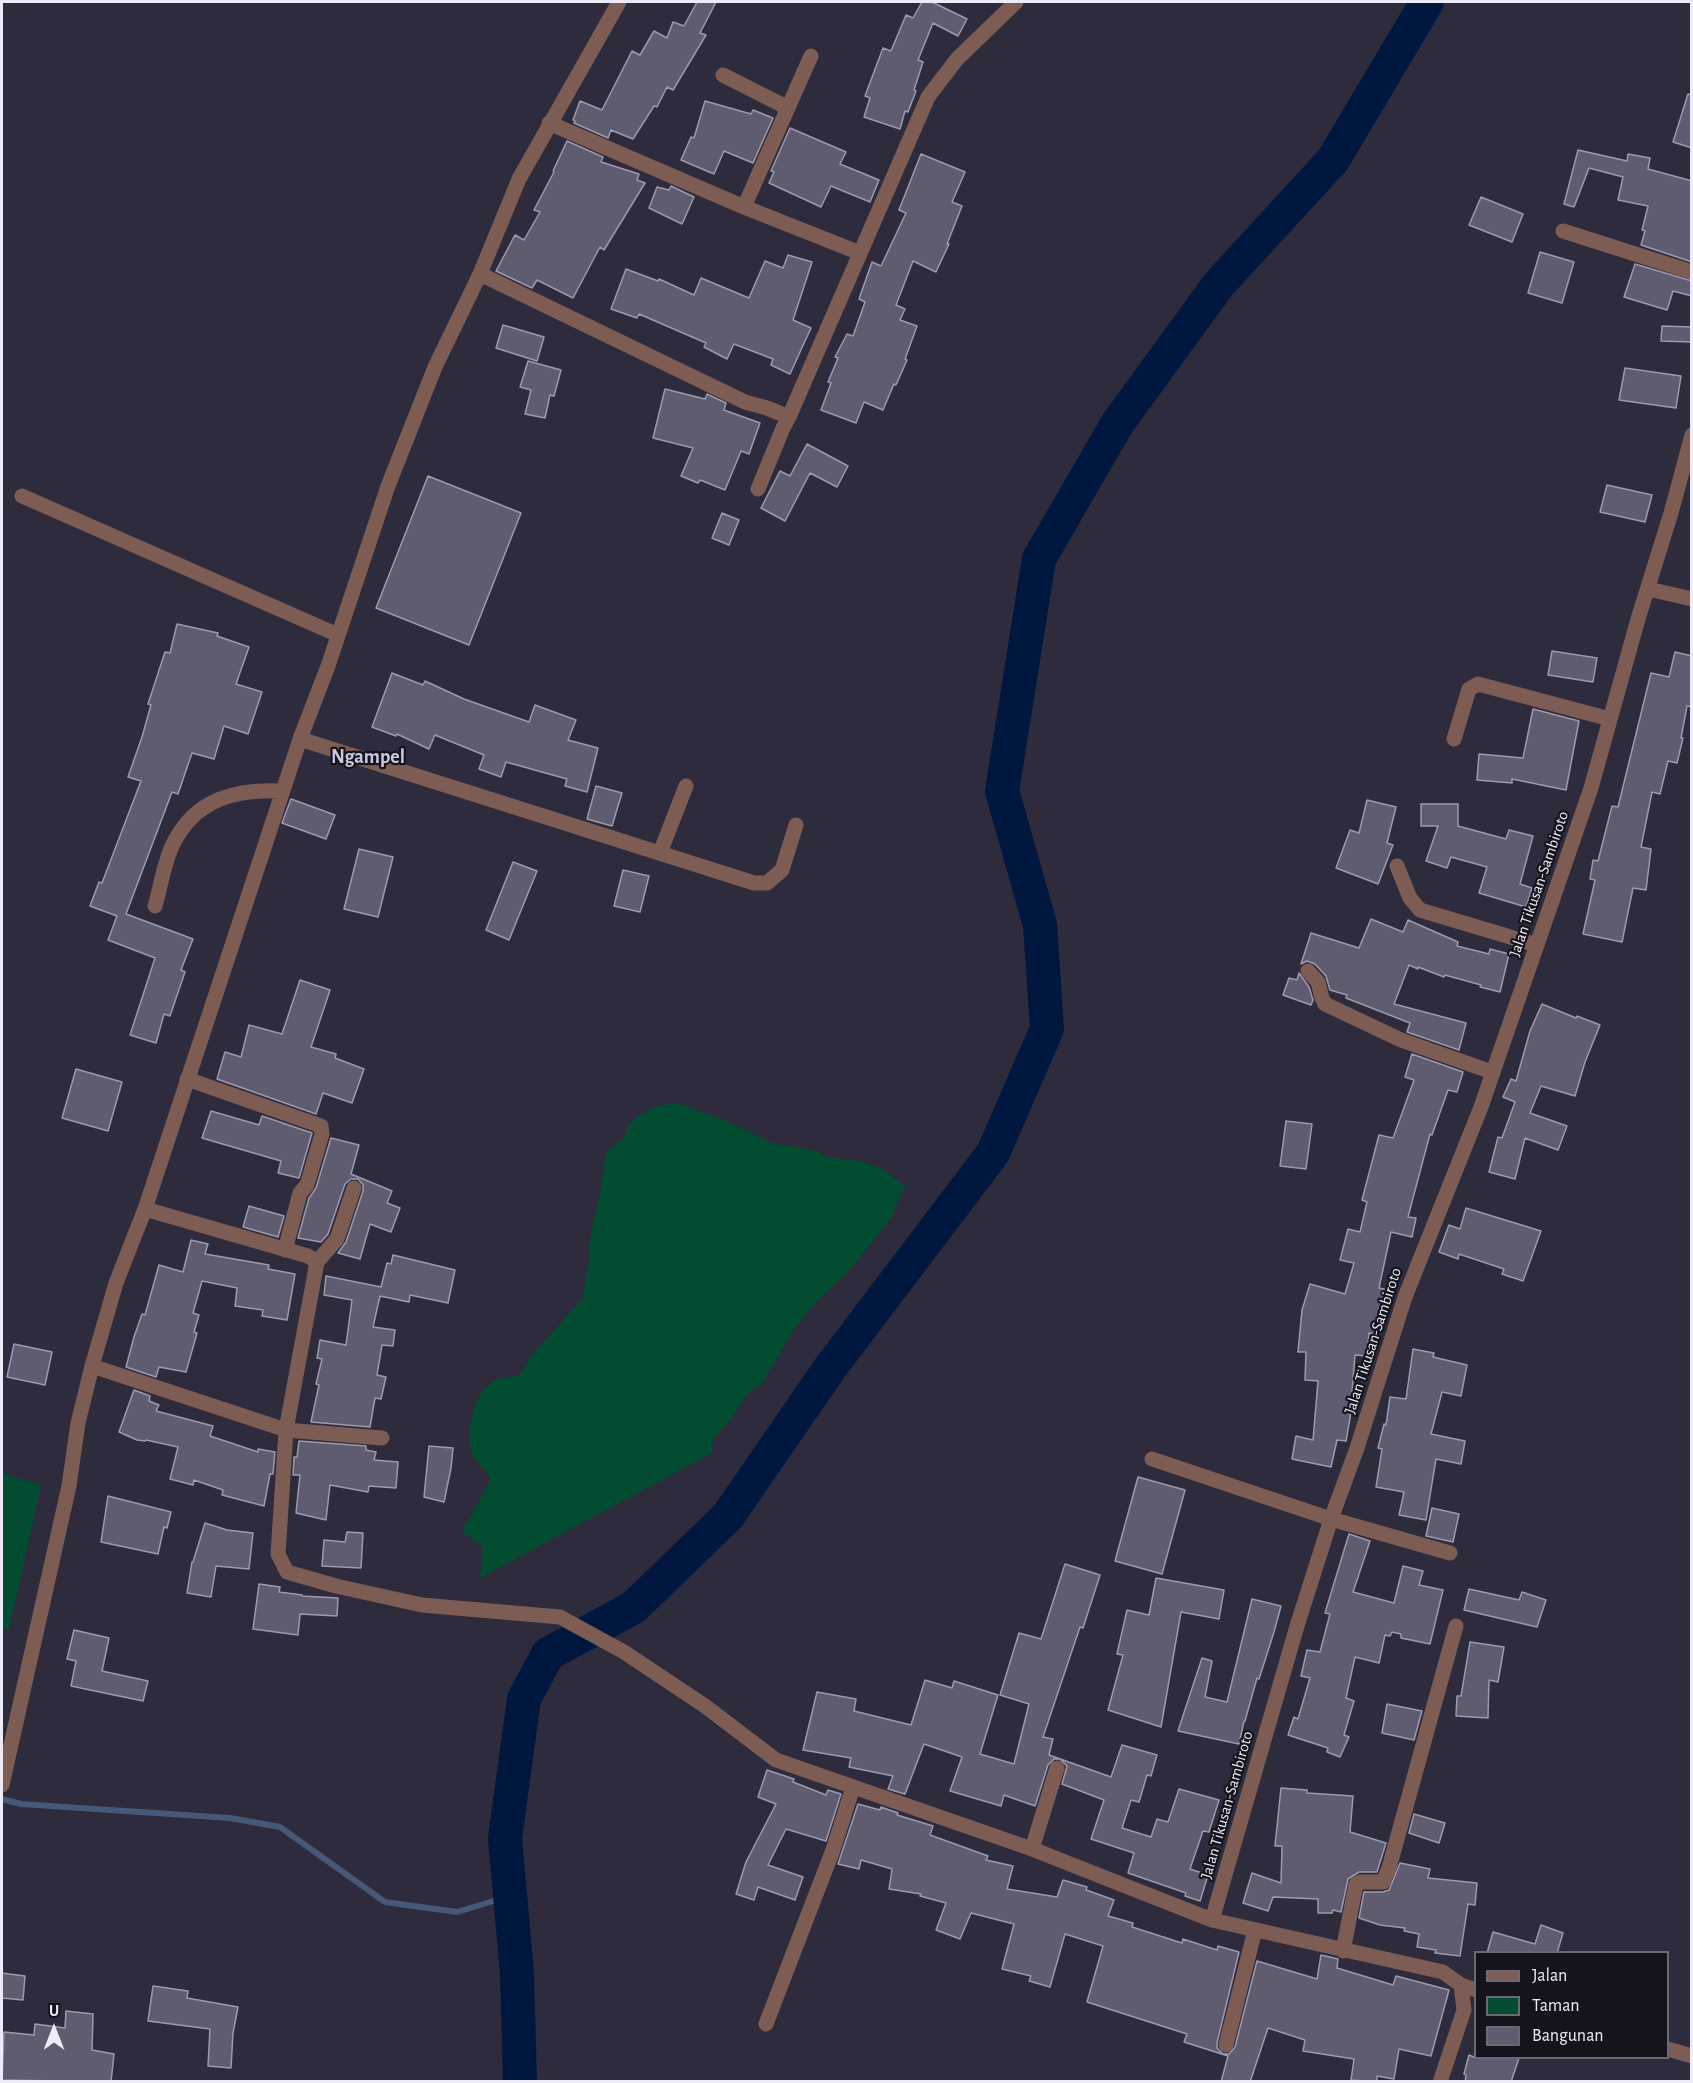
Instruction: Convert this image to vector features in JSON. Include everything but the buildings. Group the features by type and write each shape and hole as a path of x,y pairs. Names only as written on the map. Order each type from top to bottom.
{"street":[{"path":"2,1785 69,1486 78,1424 92,1366 116,1284 145,1209 300,739 388,486 426,388 480,274 519,179 619,2"},
{"path":"758,489 928,97 957,59 1016,2"},
{"path":"744,207 812,56"},
{"path":"723,75 788,108"},
{"path":"549,123 860,254"},
{"path":"1563,231 1692,272"},
{"path":"480,274 745,402 789,417"},
{"name":"Jalan Tikusan-Sambiroto","path":"1212,1920 1297,1626 1405,1297 1481,1107 1591,788 1692,435"},
{"path":"22,496 338,635"},
{"path":"1648,589 1692,599"},
{"path":"1454,739 1469,689 1478,684 1610,719"},
{"path":"300,739 754,883 767,883 782,870 796,825"},
{"path":"660,853 686,786"},
{"path":"155,906 173,845 183,828 196,813 218,799 243,791 283,791"},
{"path":"1397,866 1410,898 1420,910 1537,945"},
{"path":"1308,971 1318,982 1325,1004 1401,1040 1492,1072"},
{"path":"187,1080 321,1126 322,1134 307,1185 300,1193 285,1250"},
{"path":"354,1188 338,1239 317,1262 286,1430 278,1554 287,1572 336,1586 422,1605 561,1617 624,1652 705,1706 776,1760 1032,1849 1212,1920 1443,1972 1468,1987 1464,2010 1440,2082"},
{"path":"145,1209 308,1256 317,1262"},
{"path":"92,1366 286,1430 382,1438"},
{"path":"1152,1459 1331,1519 1450,1553"},
{"path":"1343,1951 1356,1884 1383,1882 1389,1868 1456,1626"},
{"path":"1032,1849 1057,1768"},
{"path":"766,2024 833,1850 853,1787"},
{"path":"1226,2045 1255,1930"},
{"path":"1669,2049 1692,2056"}],"green space":[{"path":"677,1103 726,1121 775,1144 803,1148 819,1152 827,1157 860,1161 881,1168 905,1186 891,1218 849,1271 816,1302 794,1329 762,1384 749,1392 728,1423 713,1439 712,1453 480,1578 483,1546 462,1532 491,1478 471,1451 470,1427 477,1401 485,1388 493,1382 520,1375 532,1355 583,1298 591,1231 600,1194 606,1152 625,1137 629,1125 637,1116 658,1106"},
{"path":"2,1473 41,1485 9,1630 2,1629"}],"waterway":[{"path":"520,2082 517,1974 505,1838 524,1699 548,1654 634,1607 728,1516 830,1368 993,1153 1047,1029 1040,925 1002,791 1039,559 1117,424 1219,284 1333,160 1427,2"},
{"path":"2,1799 21,1804 230,1818 280,1827 385,1902 457,1912 510,1896"}],"district":[{"name":"Ngampel","path":"368,757"}]}
